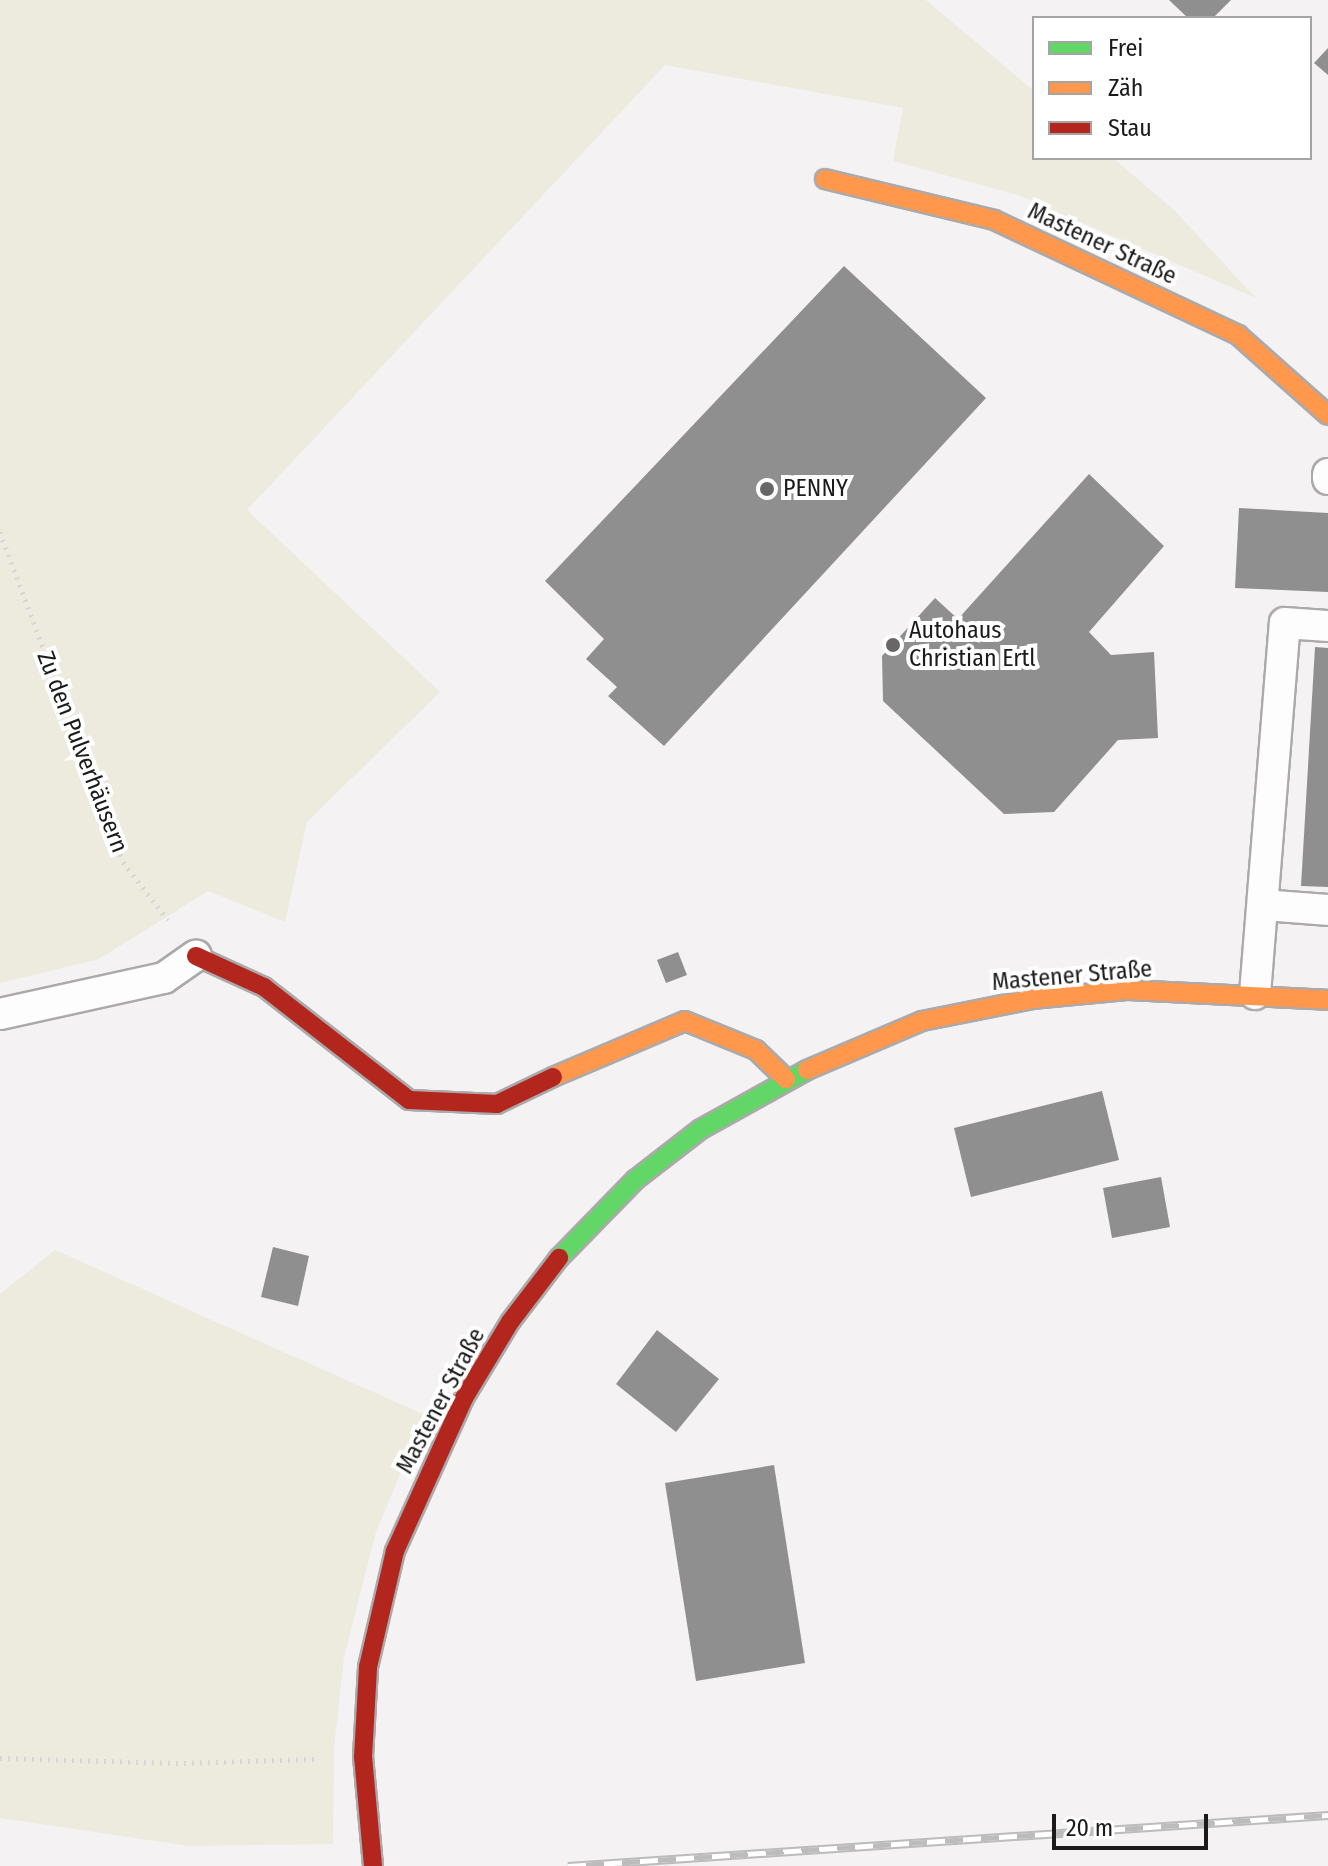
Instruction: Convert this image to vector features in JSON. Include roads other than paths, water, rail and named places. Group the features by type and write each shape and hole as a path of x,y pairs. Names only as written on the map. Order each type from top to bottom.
{"main road":[{"name":"Mastener Straße","path":"825,179 994,220 1238,335 1328,415"},
{"path":"196,956 264,987 409,1100 497,1104 625,1043 685,1021 756,1050 786,1079"},
{"name":"Mastener Straße","path":"373,1866 363,1757 368,1667 378,1607 395,1551 464,1398 510,1322 567,1247 635,1180 701,1129 786,1079 922,1021 1032,999 1127,990 1328,1000"}],"lane":[{"path":"1255,994 1285,623 1328,626"},
{"path":"1263,905 1328,910"},
{"path":"0,1014 164,978 196,956"}],"railway":[{"path":"568,1866 1328,1815"}],"place":[{"name":"PENNY","path":"767,489"},
{"name":"Autohaus Christian Ertl","path":"893,645"}]}
